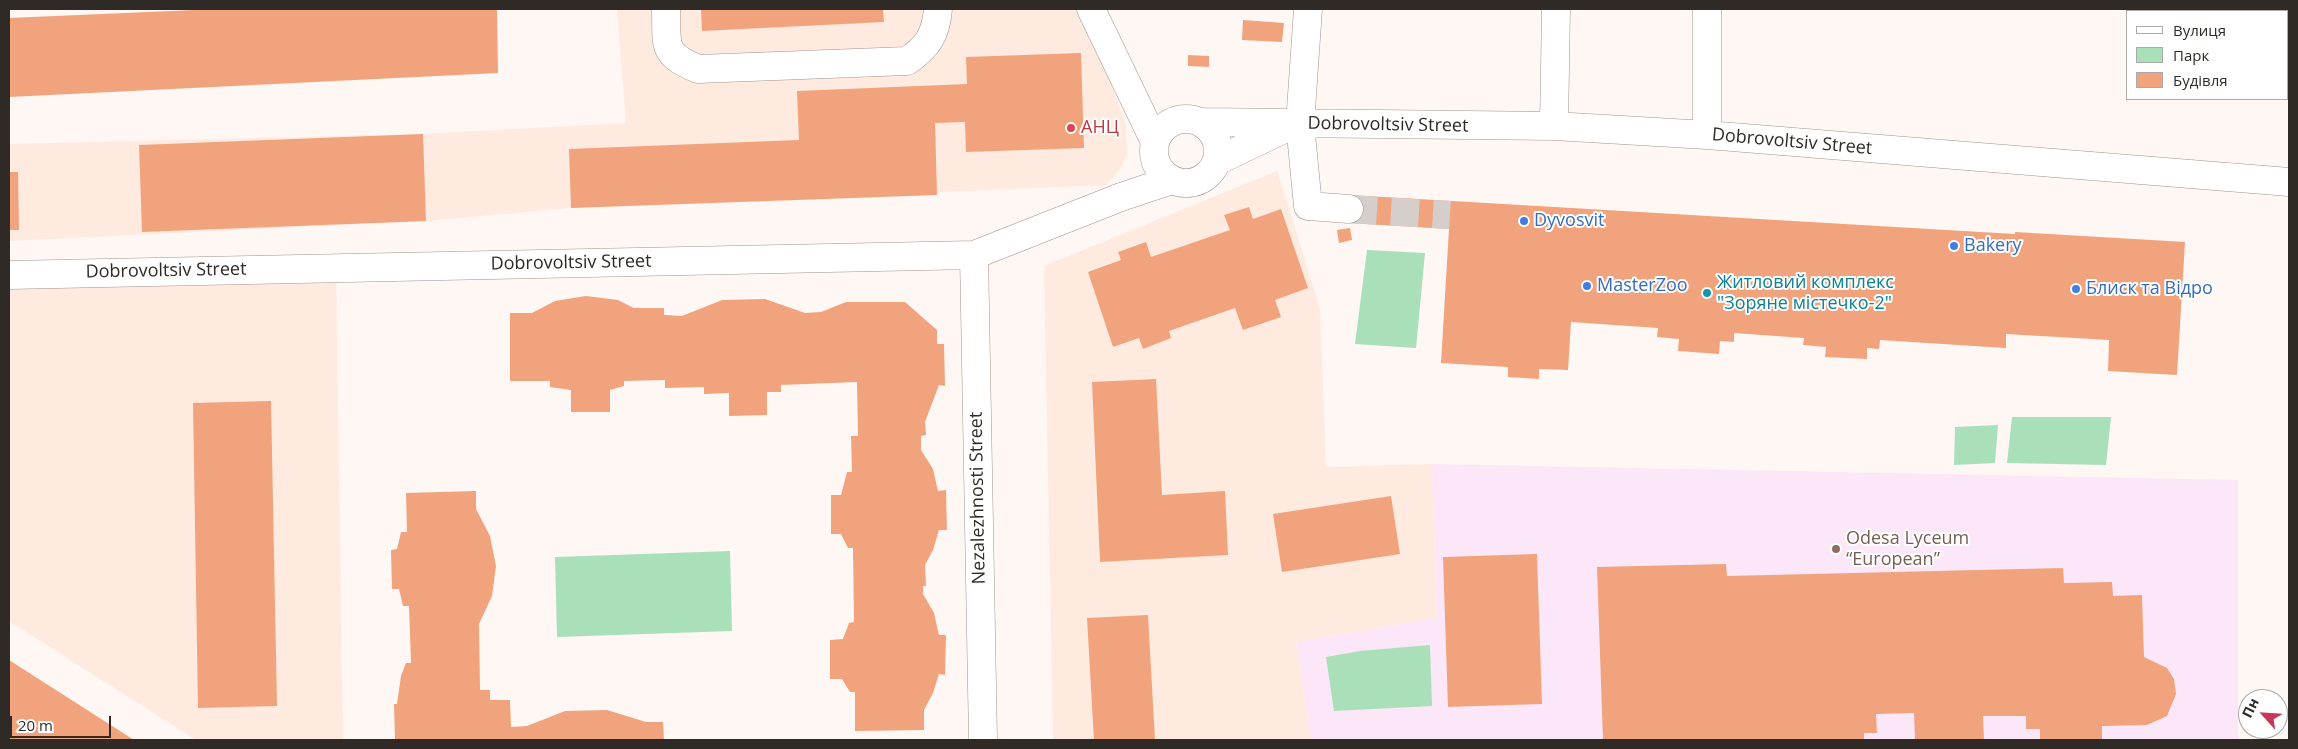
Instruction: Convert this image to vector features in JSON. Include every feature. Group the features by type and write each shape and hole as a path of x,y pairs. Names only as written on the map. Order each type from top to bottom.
{"street":[{"path":"666,9 667,45 677,61 698,70 907,61 924,49 937,24 938,9"},
{"path":"1091,9 1136,102 1154,147 1159,169 1172,180 1182,183 1193,183 1204,178 1217,161 1218,149 1216,138 1210,129 1136,102"},
{"path":"1308,9 1297,124 1308,206 1349,209"},
{"path":"1554,126 1556,9"},
{"path":"1707,9 1707,135"},
{"path":"1122,197 1154,147 1160,132 1168,124 1190,121"},
{"name":"Dobrovoltsiv Street","path":"1190,121 1297,124 1554,126 1707,135 2289,182"},
{"name":"Dobrovoltsiv Street","path":"1217,161 1297,124"},
{"name":"Dobrovoltsiv Street","path":"9,274 974,255 1122,197 1172,180"},
{"name":"Nezalezhnosti Street","path":"974,255 983,740"}],"shaded area":[{"path":"617,9 1084,9 1126,125 1127,155 1119,171 1106,185 571,208 426,221 9,241 9,144 423,134 626,123"},
{"path":"1277,171 1320,308 1326,467 1432,464 1437,618 1296,642 1311,740 1053,740 1044,266"},
{"path":"336,270 343,740 196,740 9,621 9,280"},
{"name":"Odesa Lyceum “European”","path":"1432,464 2238,480 2238,740 1311,740 1296,642 1437,618"}],"green space":[{"path":"1367,250 1425,253 1416,348 1355,344"},
{"path":"2012,417 2111,417 2106,465 2007,463"},
{"path":"1998,425 1995,463 1954,465 1955,427"},
{"path":"730,551 732,631 557,637 555,557"},
{"path":"1430,645 1432,706 1334,711 1326,657 1360,651"}],"building":[{"path":"218,9 497,9 498,73 9,97 9,18"},
{"path":"701,9 883,9 884,22 702,31"},
{"path":"2289,9 2289,26 2288,10 2268,10"},
{"path":"1243,20 1284,23 1282,42 1242,40"},
{"path":"1081,53 1084,148 966,152 965,122 935,123 937,195 571,208 569,149 799,140 797,91 967,84 966,57"},
{"path":"1188,55 1209,56 1209,67 1188,66"},
{"path":"423,134 426,221 142,232 139,145"},
{"path":"9,172 18,172 19,230 9,230"},
{"path":"1350,195 2015,234 2015,232 2185,242 2177,375 2108,371 2109,340 2006,334 2006,348 1880,340 1879,349 1867,348 1867,359 1825,357 1826,347 1803,345 1804,338 1734,333 1734,342 1720,341 1719,354 1678,351 1679,339 1657,337 1658,328 1571,322 1568,370 1539,369 1539,379 1508,377 1508,367 1441,363 1449,229 1348,223"},
{"path":"1249,207 1253,219 1281,209 1308,288 1275,300 1281,317 1243,330 1235,308 1169,331 1171,338 1143,349 1139,338 1113,347 1088,272 1121,260 1118,252 1146,242 1151,257 1230,230 1224,215"},
{"path":"1350,228 1352,240 1339,243 1337,230"},
{"path":"586,296 618,300 634,308 664,308 664,315 682,316 722,300 765,299 805,313 821,312 846,302 905,302 937,330 937,344 944,344 945,386 939,385 925,422 926,435 921,436 921,450 933,469 938,491 946,490 947,530 939,530 933,550 925,565 926,586 923,586 923,594 934,613 939,635 946,635 945,675 939,674 933,693 924,710 924,730 855,731 855,692 850,692 842,679 830,679 830,640 843,639 849,623 854,622 853,548 848,548 841,534 831,534 831,495 841,495 847,472 852,472 851,436 858,436 857,382 781,385 781,392 767,392 767,415 729,416 729,393 704,394 704,387 665,388 665,380 624,381 624,386 610,390 610,412 571,412 571,390 550,387 550,381 510,381 510,313 532,313 555,301"},
{"path":"1156,379 1162,495 1225,491 1228,555 1100,562 1092,382"},
{"path":"271,401 277,706 198,708 193,403"},
{"path":"476,491 476,509 490,536 496,566 492,596 479,624 480,690 490,690 490,700 510,700 511,727 527,726 565,711 607,710 646,722 663,722 664,740 395,740 394,704 397,704 401,676 406,663 411,663 409,606 403,606 399,589 392,589 391,550 397,549 401,532 407,532 406,493"},
{"path":"1391,496 1400,554 1282,572 1273,514"},
{"path":"1537,554 1542,704 1448,707 1443,557"},
{"path":"1726,564 1727,576 2063,568 2064,583 2112,582 2113,596 2142,595 2144,657 2167,668 2174,679 2176,694 2167,716 2147,725 2102,726 2102,740 2040,740 2040,729 2026,729 2026,716 1983,716 1984,740 1915,740 1914,713 1876,714 1877,733 1864,733 1864,740 1603,740 1597,567"},
{"path":"1148,615 1155,740 1094,740 1087,618"},
{"path":"9,660 134,740 9,740"}],"tunnel":[{"path":"1349,209 1450,215"}],"place":[{"name":"АНЦ","path":"1071,128"},
{"name":"Dyvosvit","path":"1524,221"},
{"name":"Bakery","path":"1954,246"},
{"name":"MasterZoo","path":"1587,286"},
{"name":"Блиск та Відро","path":"2076,289"},
{"name":"Житловий комплекс \"Зоряне містечко-2\"","path":"1707,293"},
{"name":"Odesa Lyceum “European”","path":"1836,549"}]}
